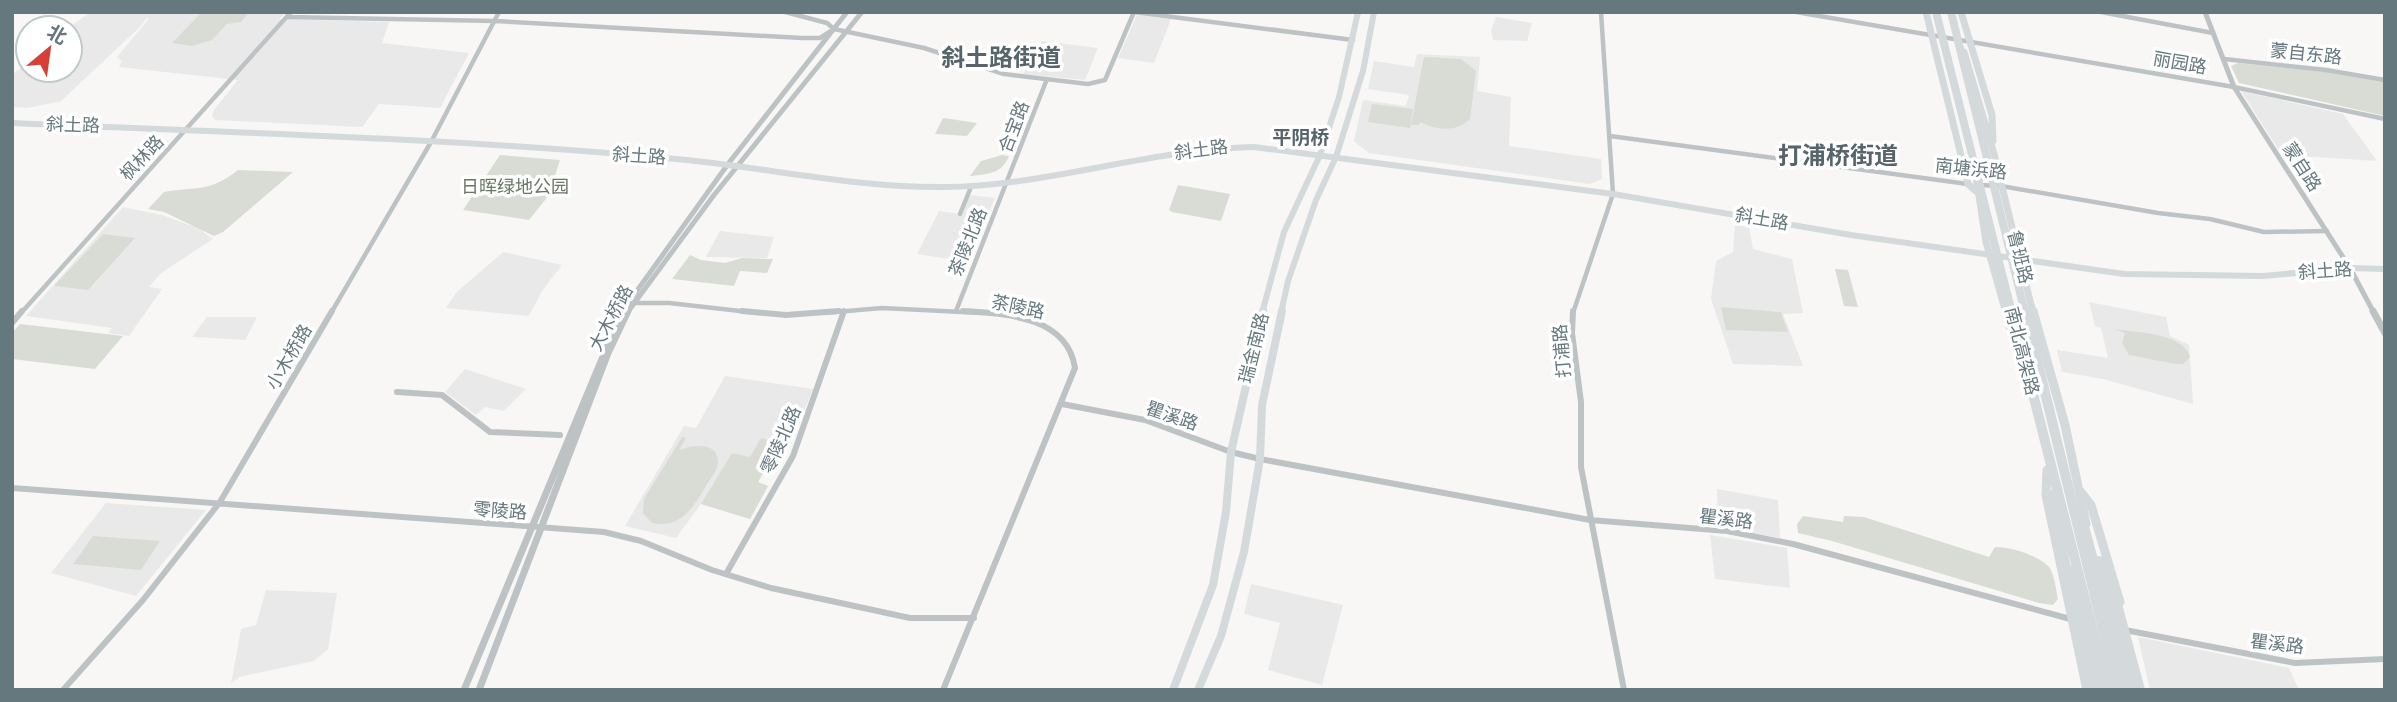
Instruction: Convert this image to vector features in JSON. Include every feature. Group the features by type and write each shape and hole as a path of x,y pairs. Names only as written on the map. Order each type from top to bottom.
{"highway":[{"name":"南北高架路","path":"1931,12 2108,690"},
{"name":"南北高架路","path":"1955,12 1987,129 2118,690"},
{"path":"2050,468 2065,564 2095,690"},
{"path":"2065,469 2092,547 2131,690"},
{"path":"2092,547 2106,575 2142,690"}],"main road":[{"name":"瑞金南路","path":"1173,690 1213,585 1226,512 1231,452 1251,354 1284,232 1320,155 1354,40 1358,12"},
{"name":"瑞金南路","path":"1198,690 1221,636 1244,552 1260,459 1262,405 1287,281 1316,200 1336,157 1363,71 1374,12"},
{"name":"鲁班路","path":"1931,12 1931,33 1940,71 1976,187"},
{"name":"鲁班路","path":"1931,12 1941,35 1991,256 2050,468 2101,690"},
{"name":"鲁班路","path":"1955,12 2080,491 2080,505 2142,690"},
{"path":"1955,12 1969,40 1992,115 1987,129"},
{"path":"1940,71 1947,63"},
{"name":"斜土路","path":"12,123 431,142 727,164 879,184 971,187 1006,184 1217,146 1254,147 1613,194 2021,261 2124,274 2167,277 2263,276 2350,268 2385,269"},
{"name":"鲁班路","path":"1987,129 1991,167 1996,183 2001,186"},
{"path":"1976,187 1981,181 1992,182 1991,167"},
{"name":"鲁班路","path":"2050,468 2046,495 2087,690"},
{"name":"鲁班路","path":"2123,630 2131,690"}],"street":[{"name":"小木桥路","path":"62,690 143,600 220,502 431,142 499,12"},
{"path":"785,12 827,23 834,29 923,48 996,72 1100,83 1109,73 1134,12 1354,40"},
{"name":"大木桥路","path":"464,690 602,352 629,304 727,164 848,12"},
{"name":"大木桥路","path":"479,690 629,304 862,12"},
{"name":"打浦路","path":"1601,12 1613,194 1573,309 1572,333 1581,402 1581,467 1624,690"},
{"name":"丽园路","path":"1796,12 1853,20"},
{"name":"丽园路","path":"1810,12 2234,87 2385,119"},
{"path":"1852,12 1853,20"},
{"path":"2101,12 2213,33"},
{"name":"蒙自路","path":"2205,12 2234,87 2350,268 2385,333"},
{"path":"290,15 495,21 802,38 820,38 834,29"},
{"name":"枫林路","path":"12,323 290,15"},
{"name":"蒙自东路","path":"2224,59 2326,70 2385,80"},
{"name":"合宝路","path":"1006,184 1047,79"},
{"name":"南塘浜路","path":"1610,136 1976,187 2001,186 2158,214 2210,219 2264,232 2327,231"},
{"name":"茶陵北路","path":"956,311 1006,184"},
{"path":"960,214 971,187"},
{"path":"969,257 977,258"},
{"name":"茶陵路","path":"629,304 788,315 882,308 956,311 1026,319 1050,328 1065,340 1073,354 1074,368 1062,404 943,690"},
{"name":"零陵北路","path":"726,574 793,456 844,311"},
{"path":"397,392 442,395 490,432 560,435"},
{"name":"瞿溪路","path":"1062,404 1145,420 1231,452 1260,459 1590,520 1727,531 1793,544 2071,619 2123,630 2295,663 2385,659"},
{"name":"零陵路","path":"12,488 220,502 625,536 726,574 771,587 910,618 974,618"}],"shaded area":[{"path":"91,12 285,12 280,19 389,22 382,43 469,53 440,108 379,104 362,127 215,120 212,116 214,110 238,80 119,67 122,61 117,57 148,20 147,17 141,26 84,79 84,17"},
{"path":"1137,15 1171,19 1154,63 1118,58"},
{"path":"1496,17 1532,23 1527,41 1493,40 1491,30"},
{"path":"1042,41 1098,48 1085,80 1023,74"},
{"path":"1417,54 1480,57 1477,91 1511,97 1509,146 1601,159 1602,179 1590,184 1369,153 1354,141 1363,100 1406,106 1409,95 1368,89 1374,61 1414,67"},
{"path":"14,73 14,84 79,84 61,101 28,108 12,107"},
{"path":"2241,91 2343,114 2377,161 2282,155"},
{"path":"970,195 995,198 967,262 917,254 939,211 962,214"},
{"path":"123,207 162,215 198,228 213,239 161,273 149,287 162,289 129,336 108,333 112,328 26,316"},
{"path":"1735,225 1749,227 1753,249 1792,259 1803,313 1783,314 1803,366 1733,364 1711,299 1716,261 1733,252"},
{"path":"720,231 774,237 767,258 706,257"},
{"path":"503,252 562,265 542,291 529,316 446,308 457,292"},
{"path":"2089,302 2166,317 2170,336 2189,345 2193,404 2103,379 2062,372 2057,350 2108,358 2101,328 2095,326"},
{"path":"207,317 257,317 245,340 192,337"},
{"path":"465,369 526,389 504,411 485,407 476,415 445,392"},
{"path":"725,376 813,389 794,436 789,444 780,443 758,482 768,486 750,519 701,504 676,538 625,526 684,426 696,428"},
{"path":"1717,489 1778,500 1780,538 1718,526"},
{"path":"106,503 206,510 136,596 51,573"},
{"path":"1710,535 1787,548 1790,588 1715,579"},
{"path":"1251,584 1343,605 1322,685 1268,670 1280,623 1244,614"},
{"path":"266,590 337,593 328,649 314,661 239,677 231,684 241,629 256,625"},
{"path":"2138,637 2289,668 2299,690 2150,690"}],"green space":[{"path":"202,12 248,14 241,22 227,24 212,40 192,46 172,43"},
{"path":"1424,57 1461,59 1476,71 1470,119 1446,129 1420,122 1419,125 1411,125"},
{"path":"2238,63 2385,81 2385,116 2239,83 2231,66"},
{"path":"1372,104 1413,109 1410,128 1368,122"},
{"path":"943,118 977,123 967,136 935,134"},
{"name":"日晖绿地公园","path":"500,155 560,160 549,195 529,220 463,210"},
{"path":"1002,155 1009,156 998,170 970,176 981,161"},
{"path":"238,170 293,172 223,232 214,236 164,212 148,209 164,192 211,185"},
{"path":"1178,185 1230,194 1221,221 1169,210"},
{"path":"103,234 135,238 88,290 54,286"},
{"path":"690,255 701,260 725,263 742,258 773,259 767,273 740,271 734,286 672,279"},
{"path":"1835,269 1848,270 1858,307 1844,306"},
{"path":"1721,307 1781,312 1788,332 1726,330"},
{"path":"20,324 123,336 95,369 12,359 12,333"},
{"path":"2115,329 2169,338 2186,349 2190,357 2183,364 2176,364 2129,355 2122,343 2125,333"},
{"path":"682,437 686,438 679,450 697,446 709,448 717,455 717,468 685,515 671,523 652,523 643,513 644,499"},
{"path":"761,438 780,443 758,482 768,486 750,519 701,504 732,453 750,457"},
{"path":"1803,516 1843,522 1844,516 1864,517 1989,557 1995,547 2023,552 2050,568 2058,599 2053,605 2039,603 1798,533 1797,524"},
{"path":"93,536 160,541 141,570 73,564"}],"district":[{"name":"斜土路街道","path":"1001,58"},
{"name":"平阴桥","path":"1301,137"},
{"name":"打浦桥街道","path":"1838,156"}]}
